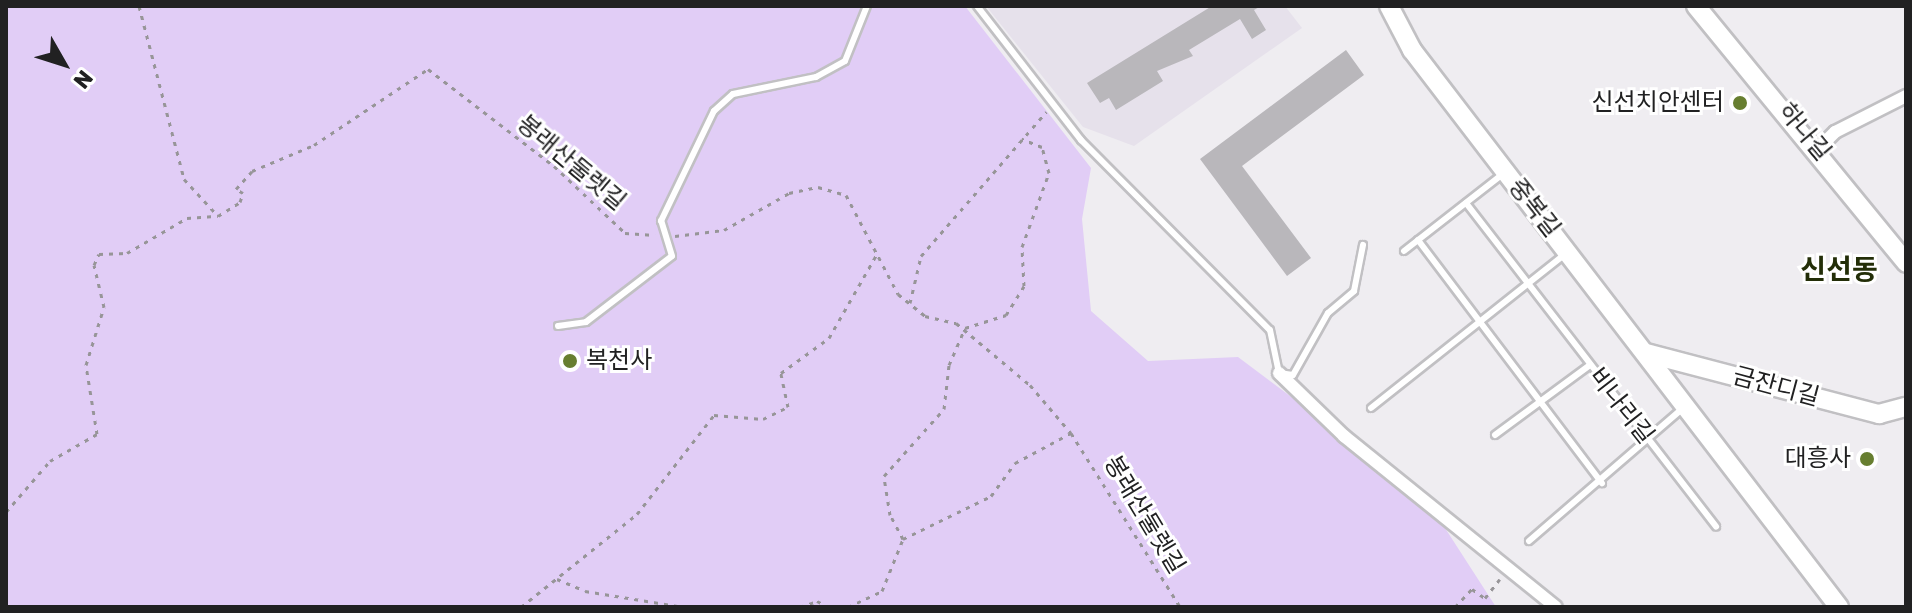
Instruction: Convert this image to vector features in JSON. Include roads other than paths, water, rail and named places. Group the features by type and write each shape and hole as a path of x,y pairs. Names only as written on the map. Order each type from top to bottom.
{"street":[{"name":"중복길","path":"1389,6 1412,50 1839,607"},
{"name":"하나길","path":"1696,6 1819,148 1906,263"},
{"path":"1819,148 1835,132 1906,96"},
{"name":"금잔디길","path":"1646,353 1879,414 1906,407"},
{"path":"1279,373 1344,436 1556,607"}],"lane":[{"path":"558,326 586,322 672,256 661,221 714,111 733,94 816,77 845,61 867,6"},
{"path":"977,6 1053,105 1270,330 1279,373 1293,375 1328,313 1354,291 1363,245"},
{"path":"1404,251 1506,171"},
{"name":"비나리길","path":"1466,203 1716,527"},
{"path":"1418,240 1602,483"},
{"path":"1371,408 1568,252"},
{"path":"1495,435 1590,365"},
{"path":"1529,541 1602,483 1686,405"}],"place":[{"name":"신선치안센터","path":"1740,103"},
{"name":"복천사","path":"570,361"},
{"name":"대흥사","path":"1867,459"}],"district":[{"name":"신선동","path":"1839,270"}]}
